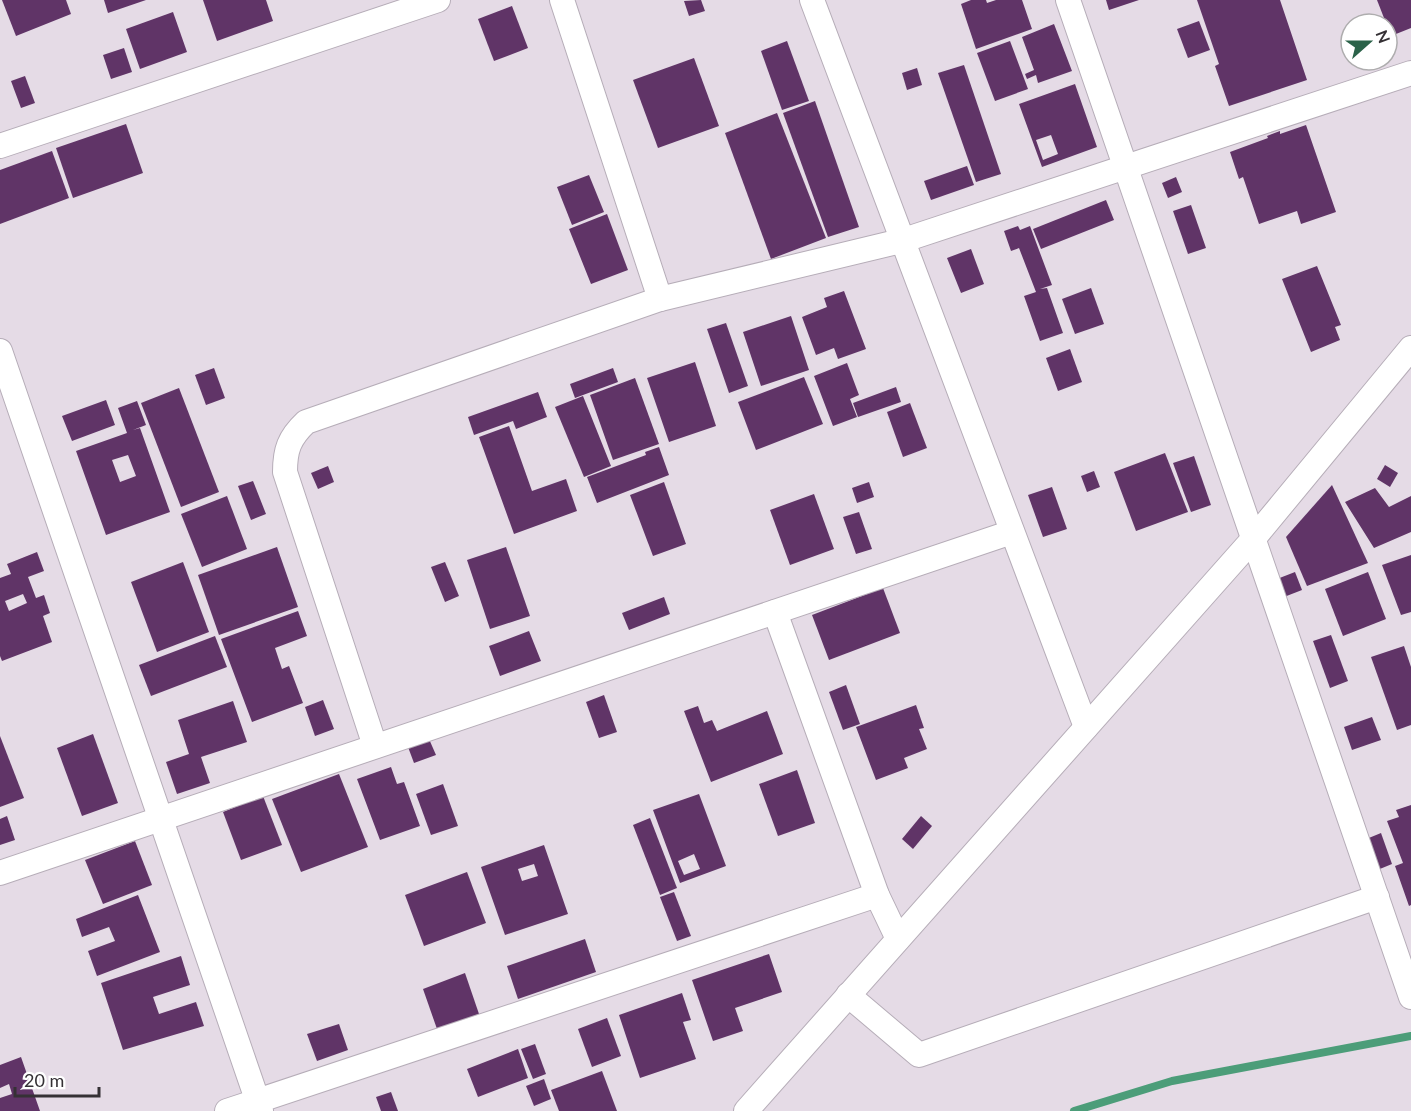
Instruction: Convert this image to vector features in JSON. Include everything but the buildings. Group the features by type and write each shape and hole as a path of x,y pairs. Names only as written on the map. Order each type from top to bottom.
{"street":[{"path":"0,146 438,0"},
{"path":"562,0 660,299"},
{"path":"812,0 1086,727"},
{"path":"1068,0 1411,997"},
{"path":"375,746 285,472 288,446 295,433 306,422 660,299 901,241 1411,73"},
{"path":"0,351 259,1106"},
{"path":"746,1111 1254,538 1409,356"},
{"path":"0,873 1012,532"},
{"path":"775,612 877,896 898,939"},
{"path":"227,1111 259,1106 877,896"},
{"path":"848,995 919,1056 1377,897"}],"waterway":[{"path":"1074,1111 1172,1081 1411,1036"}]}
